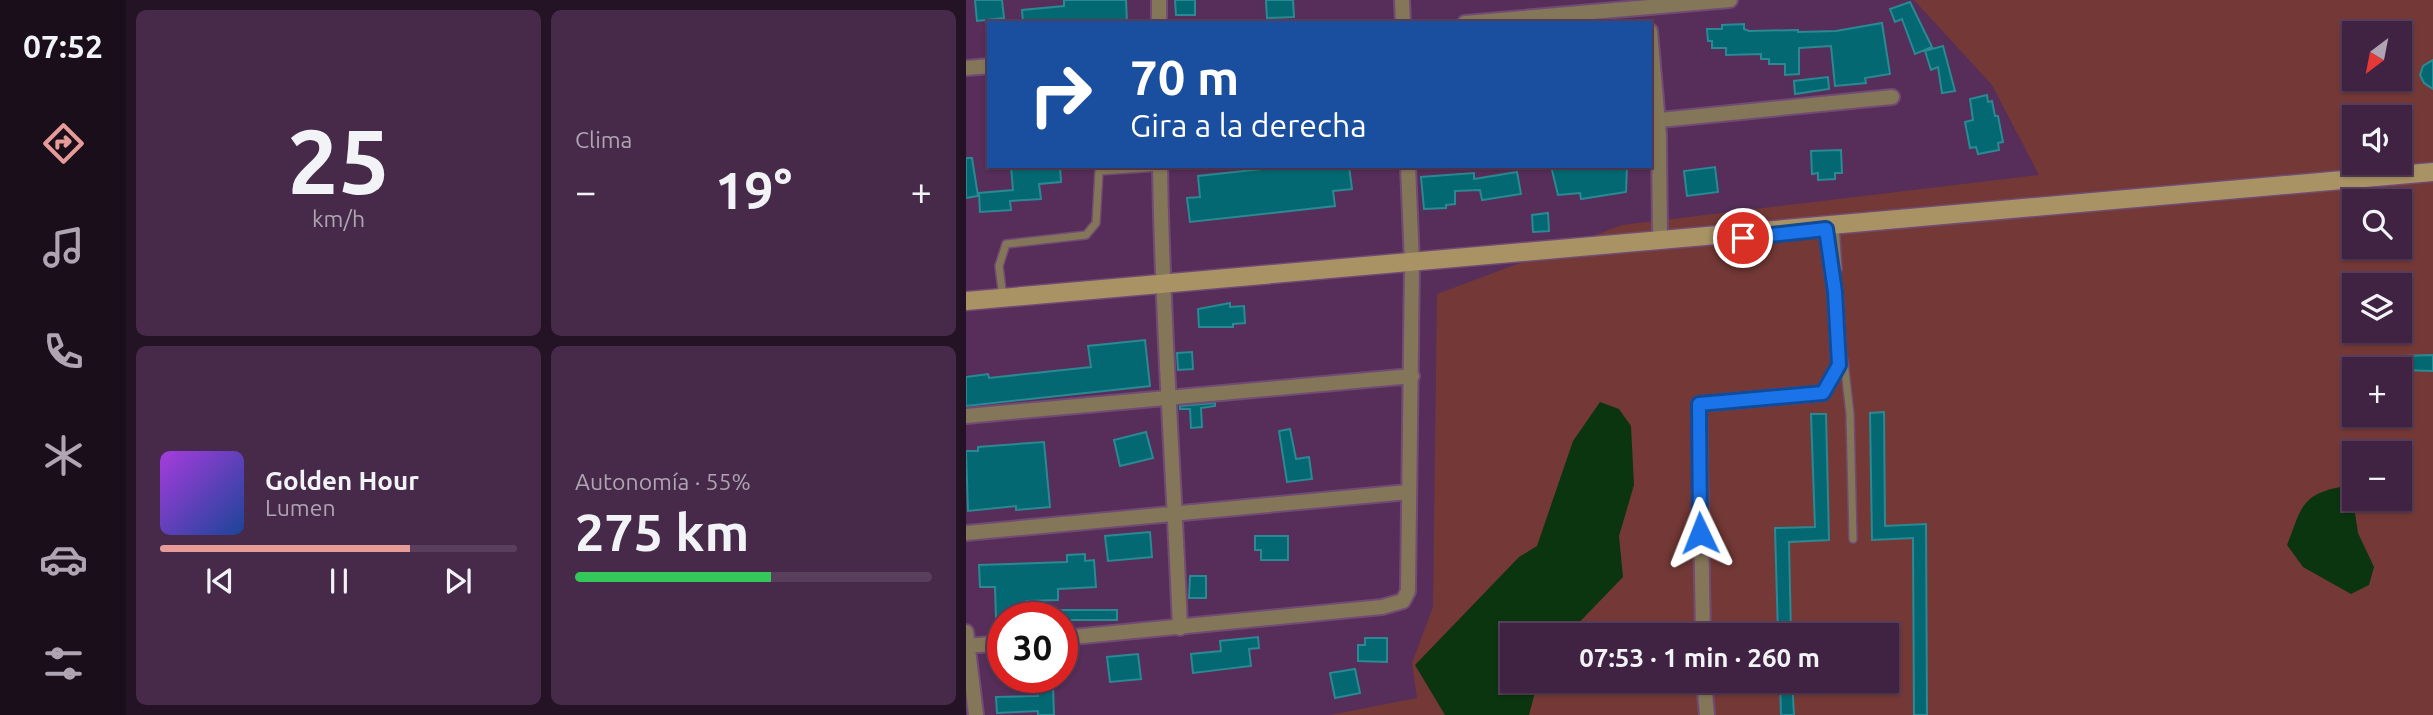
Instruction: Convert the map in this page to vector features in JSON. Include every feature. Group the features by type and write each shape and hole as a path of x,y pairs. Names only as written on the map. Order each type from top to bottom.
{"street":[{"path":"1158,21 1159,0"},
{"path":"1402,0 1403,21"},
{"path":"1487,21 1730,0"},
{"path":"1648,6 1650,21"},
{"path":"966,68 987,66"},
{"path":"1652,76 1660,240"},
{"path":"1654,120 1892,97"},
{"path":"1164,168 1161,286 1171,396 1180,628"},
{"path":"1078,637 1382,607 1403,601 1408,591 1412,376 1412,263 1408,168"},
{"path":"966,302 2433,172"},
{"path":"1598,246 1743,238 1826,229 1835,292 1839,365 1823,393 1699,404 1703,623"},
{"path":"966,416 1412,376"},
{"path":"966,533 1408,492"},
{"path":"976,715 967,641 987,642"},
{"path":"1705,693 1707,715"}],"lane":[{"path":"1003,299 999,265 1006,244 1086,234 1096,223 1099,171 1148,168"},
{"path":"1835,225 1850,414 1853,539"}],"shaded area":[{"path":"1914,0 2433,0 2433,715 1330,715 1417,698 1412,663 1433,607 1437,294 1622,225 2039,175 1992,85"},
{"path":"1600,402 1619,409 1631,426 1634,485 1619,536 1623,577 1579,623 1500,623 1500,693 1535,693 1529,715 1445,715 1415,665 1519,557 1537,546 1573,441"},
{"path":"2340,487 2342,511 2355,513 2358,533 2374,567 2369,585 2351,594 2303,567 2287,545 2304,506 2327,490"}],"building":[{"path":"975,0 1002,0 1004,18 977,21"},
{"path":"1064,0 1126,0 1127,21 1023,21 1022,10 1064,6"},
{"path":"1175,0 1195,0 1195,15 1176,15"},
{"path":"1266,0 1293,0 1294,17 1267,18"},
{"path":"1910,2 1932,47 1915,54 1902,19 1895,22 1890,9"},
{"path":"1882,23 1890,74 1865,78 1866,83 1835,86 1831,46 1799,48 1799,74 1785,75 1785,64 1769,64 1769,59 1761,59 1761,54 1726,55 1726,48 1712,48 1707,29 1744,24 1744,29 1749,31 1836,31"},
{"path":"1943,46 1955,91 1942,93 1938,67 1931,70 1925,51"},
{"path":"2433,60 2433,89 2424,83 2420,75 2423,66"},
{"path":"1828,77 1829,89 1795,94 1794,81"},
{"path":"1987,95 1988,102 1992,101 1995,116 1998,116 2003,142 1998,143 1999,150 1978,154 1976,147 1970,148 1965,122 1973,120 1970,99"},
{"path":"1841,150 1842,173 1835,173 1835,179 1818,180 1818,173 1812,174 1811,151"},
{"path":"966,158 972,158 978,196 966,198"},
{"path":"1715,167 1718,192 1687,196 1684,171"},
{"path":"1011,168 1060,168 1061,182 1039,184 1041,199 1010,201 1011,210 980,212 979,193 1013,190"},
{"path":"1272,168 1349,168 1352,189 1333,191 1335,206 1190,222 1187,198 1200,197 1198,176"},
{"path":"1551,168 1627,168 1626,192 1581,199 1580,193 1558,195"},
{"path":"1517,172 1521,194 1482,200 1480,190 1455,191 1455,204 1446,205 1446,208 1424,209 1421,177 1474,173 1474,179"},
{"path":"1548,213 1549,231 1533,232 1532,215"},
{"path":"1230,303 1230,307 1244,306 1245,323 1233,324 1233,327 1199,327 1198,309"},
{"path":"1145,340 1150,386 966,406 966,377 988,374 989,378 1091,367 1088,346"},
{"path":"1192,352 1193,369 1178,370 1177,353"},
{"path":"2433,355 2433,371 2412,370 2412,357 2372,357"},
{"path":"1215,403 1215,406 1201,408 1202,427 1191,428 1190,409 1180,409 1180,406"},
{"path":"1884,412 1885,526 1926,524 1927,715 1914,715 1913,538 1872,540 1870,413"},
{"path":"1811,414 1826,414 1829,540 1789,542 1791,623 1778,623 1775,528 1815,527"},
{"path":"1290,429 1296,459 1309,457 1312,479 1287,482 1279,431"},
{"path":"1146,432 1153,458 1120,466 1114,440"},
{"path":"1044,442 1050,507 1016,510 1016,506 968,511 966,451 978,451 978,447"},
{"path":"1150,532 1152,557 1108,561 1105,536"},
{"path":"1255,536 1288,536 1288,560 1261,560 1261,550 1255,550"},
{"path":"1085,554 1085,561 1094,560 1096,587 1058,589 1058,600 995,602 995,587 980,587 979,565 1067,562 1067,555"},
{"path":"1190,576 1206,576 1206,598 1189,598"},
{"path":"1078,610 1117,610 1117,620 1078,620"},
{"path":"1258,637 1259,648 1249,649 1251,666 1193,673 1191,654 1221,651 1220,641"},
{"path":"1365,638 1387,638 1387,662 1358,661 1358,645 1365,645"},
{"path":"1138,654 1141,679 1110,682 1107,657"},
{"path":"1355,669 1360,693 1335,698 1330,673"},
{"path":"1038,693 1053,693 1054,715 1038,715 1038,711 997,713 996,697 1038,696"},
{"path":"1780,693 1793,693 1794,715 1781,715"}],"route":[{"path":"1700,533 1699,404 1823,393 1839,365 1835,292 1826,229 1743,238"}]}
